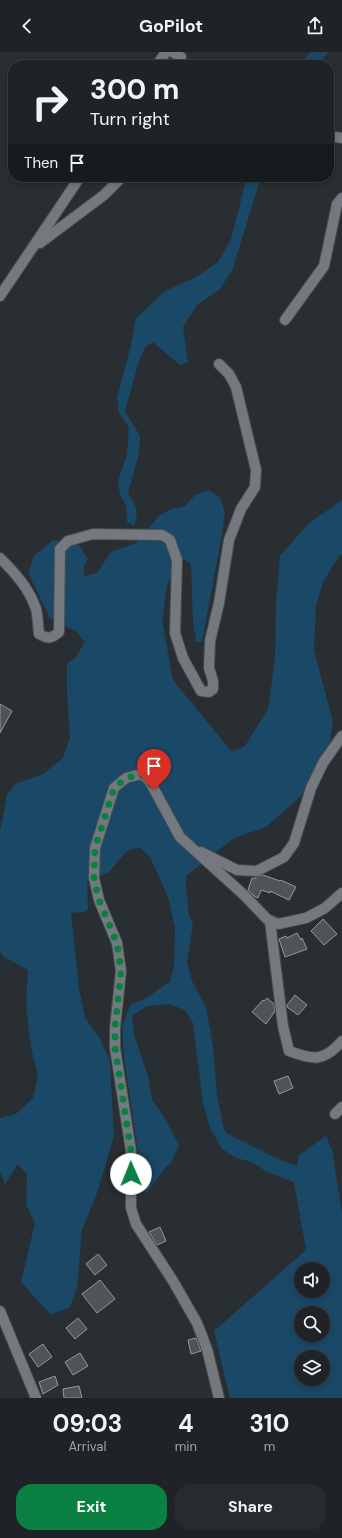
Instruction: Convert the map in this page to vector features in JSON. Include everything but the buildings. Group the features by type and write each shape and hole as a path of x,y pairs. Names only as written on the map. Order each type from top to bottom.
{"street":[{"path":"0,296 77,182"},
{"path":"33,247 104,195 117,182"},
{"path":"285,320 324,266 337,204 342,198"},
{"path":"0,558 26,588 36,610 38,634 47,638 53,638 59,632 60,549 68,541 93,534 162,535 170,540 177,560 175,633 183,658 201,691 209,692 213,689 213,682 209,668 210,640 219,603 229,540 241,510 255,487 256,470 236,387 229,374 219,364"},
{"path":"190,847 236,870 257,871 284,857 294,843 311,788 323,763 342,736"},
{"path":"219,1398 208,1349 198,1323 173,1280 136,1224 131,1208 131,1151 115,1048 115,1028 121,971 117,943 99,900 94,878 95,848 114,788 126,778 141,774 149,780 180,837 244,895 266,919 270,921 278,924 306,918 326,908 342,893"},
{"path":"270,921 283,1026 289,1051 313,1059 325,1055 342,1041"},
{"path":"0,1311 36,1398"}],"shaded area":[{"path":"311,52 328,52 322,60 304,60"},
{"path":"246,182 259,182 232,271 219,290 198,304 183,327 188,362 180,365 153,342 145,347 139,361 125,411 140,436 139,453 128,494 137,513 134,526 127,522 126,505 120,495 118,481 127,454 129,427 119,413 117,398 131,345 136,318 165,291 196,277 218,262 231,239"},
{"path":"209,490 220,498 225,512 202,642 196,642 193,622 191,564 183,559 168,582 162,620 173,680 232,752 245,746 268,709 275,659 276,601 280,556 308,524 342,500 342,554 339,556 323,582 316,606 314,650 333,722 330,742 300,797 266,827 234,838 186,876 186,888 189,915 193,923 187,962 192,981 206,1007 213,1046 217,1094 223,1126 226,1133 280,1160 297,1166 299,1155 326,1136 332,1150 342,1213 342,1398 230,1398 214,1331 306,1250 294,1182 267,1172 252,1162 236,1158 222,1149 210,1128 203,1103 193,1023 185,1010 169,1004 147,1006 132,1016 134,1035 148,1076 152,1100 163,1115 179,1145 171,1163 165,1168 146,1194 141,1187 138,1152 124,1057 122,1026 130,1005 148,997 170,981 174,966 175,928 168,897 150,857 139,847 126,852 109,872 87,882 88,910 84,912 71,913 79,988 85,1018 100,1039 110,1061 114,1136 97,1193 82,1230 77,1288 70,1307 51,1315 21,1282 35,1223 26,1205 27,1174 18,1164 5,1184 0,1171 0,1118 16,1114 33,1098 38,1075 31,1048 26,1003 28,970 4,957 0,951 0,831 7,795 15,784 43,774 63,758 70,737 67,664 76,657 85,642 77,632 50,618 28,573 34,556 53,540 79,545 88,559 84,566 84,576 97,573 111,552 136,543 159,516 171,509 185,506 195,495"}],"route":[{"path":"131,1174 131,1151 119,1082 115,1048 115,1028 121,971 117,943 99,900 94,878 95,848 114,788 126,778 141,774 149,780 154,790"}]}
